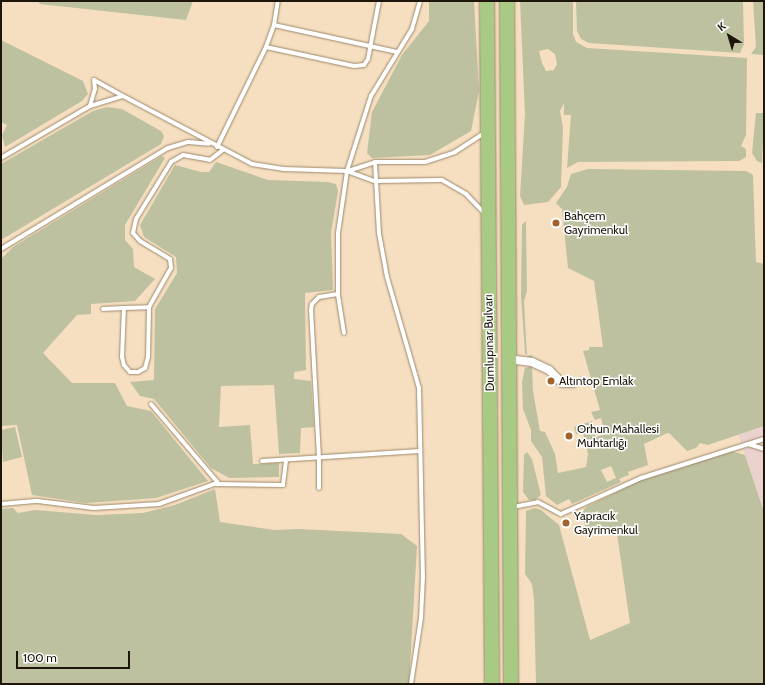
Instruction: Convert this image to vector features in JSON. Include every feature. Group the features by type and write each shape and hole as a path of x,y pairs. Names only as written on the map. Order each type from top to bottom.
{"highway":[{"name":"Dumlupınar Bulvarı","path":"487,1 492,684"},
{"name":"Dumlupınar Bulvarı","path":"507,1 508,508 511,684"}],"street":[{"path":"508,359 532,362 549,370 562,383 573,383"}],"lane":[{"path":"217,147 266,47 274,25 278,1"},
{"path":"266,47 359,67 364,65 368,59 379,1"},
{"path":"344,333 338,294 338,233 347,171 371,96 412,29 420,1"},
{"path":"274,25 370,44 397,52"},
{"path":"90,106 95,89 94,80 211,144 252,164 284,169 347,171 375,180 442,180 466,194 488,217"},
{"path":"1,158 90,106 123,96"},
{"path":"347,171 375,162 425,162 455,152 488,129"},
{"path":"1,249 168,148 188,142 211,144"},
{"path":"124,308 124,365 130,372 138,372 145,368 148,357 148,307 171,268 170,259 140,241 133,233 136,218 171,162 183,155 210,160 223,150"},
{"path":"375,162 379,233 387,277 419,388 423,576 420,618 411,684"},
{"path":"319,488 319,457 311,310 312,304 319,298 338,294"},
{"path":"103,309 148,307"},
{"path":"151,404 219,484"},
{"path":"508,508 538,502 561,514 641,478 764,439"},
{"path":"748,444 764,449"},
{"path":"262,461 420,451"},
{"path":"1,504 38,501 94,508 159,504 219,484 282,485 286,459"}],"shaded area":[{"path":"764,426 764,512 738,434"}],"green space":[{"path":"38,1 193,1 186,20 40,4"},
{"path":"429,1 474,1 479,91 471,131 430,155 372,158 367,153 372,112 402,55 429,21"},
{"path":"520,1 573,1 573,34 576,42 587,48 747,58 746,135 741,146 746,149 746,157 739,161 578,162 567,168 571,115 564,115 564,103 560,111 563,128 561,187 548,202 524,205 520,196 525,114","holes":["548,49 555,54 557,64 554,70 546,71 539,51"]},
{"path":"576,1 743,1 744,44 740,53 589,43 581,39 577,31"},
{"path":"753,1 764,1 764,55 751,54 756,47"},
{"path":"1,40 83,81 88,94 82,101 5,147 2,135 7,125 1,122"},
{"path":"107,107 122,109 161,131 164,136 161,144 1,240 1,164 93,111"},
{"path":"756,113 764,113 762,163 757,161 752,153"},
{"path":"162,156 165,158 125,225 125,240 133,249 134,267 155,279 135,301 91,304 91,314 77,315 43,353 72,383 115,383 127,406 151,411 208,481 156,498 86,503 32,495 17,425 1,426 1,259 13,247"},
{"path":"216,162 268,180 328,182 336,184 338,191 331,233 333,290 305,293 306,370 294,372 294,379 311,381 314,427 301,428 300,453 279,454 274,385 221,386 219,427 250,425 253,464 279,463 279,477 229,478 211,468 154,399 140,396 130,382 154,380 155,309 177,273 176,257 144,237 140,225 175,165 201,172 209,172"},
{"path":"588,169 746,171 753,175 756,262 764,264 764,426 708,445 700,443 696,448 687,451 669,433 665,434 644,444 648,465 628,472 629,475 619,479 621,482 572,504 569,499 557,505 546,496 542,457 531,441 531,430 523,409 522,382 525,368 532,366 533,391 540,431 545,432 555,454 558,473 586,467 588,454 583,433 576,434 574,427 592,421 596,437 605,434 601,418 595,420 591,412 600,410 583,351 589,350 589,347 603,347 594,281 568,268 562,209 556,203 567,187 571,174","holes":["611,466 616,478 607,482 601,470"]},
{"path":"526,221 527,291 524,301 527,355 525,353 521,296 522,225"},
{"path":"532,355 532,361 528,356"},
{"path":"15,427 22,457 3,462 1,430"},
{"path":"731,451 745,455 764,512 764,684 536,684 534,600 532,584 525,574 526,511 535,508 541,510 559,525 590,640 630,623 616,527 587,535 582,512 586,507 645,478"},
{"path":"527,452 532,459 541,495 535,500 529,500 523,492 524,455"},
{"path":"215,489 220,522 274,530 299,529 401,534 417,546 409,684 1,684 1,509 13,508 18,513 35,510 96,515 143,513 175,505"}],"place":[{"name":"Bahçem Gayrimenkul","path":"556,223"},
{"name":"Altıntop Emlak","path":"551,381"},
{"name":"Orhun Mahallesi Muhtarlığı","path":"569,436"},
{"name":"Yapracık Gayrimenkul","path":"566,523"}]}
